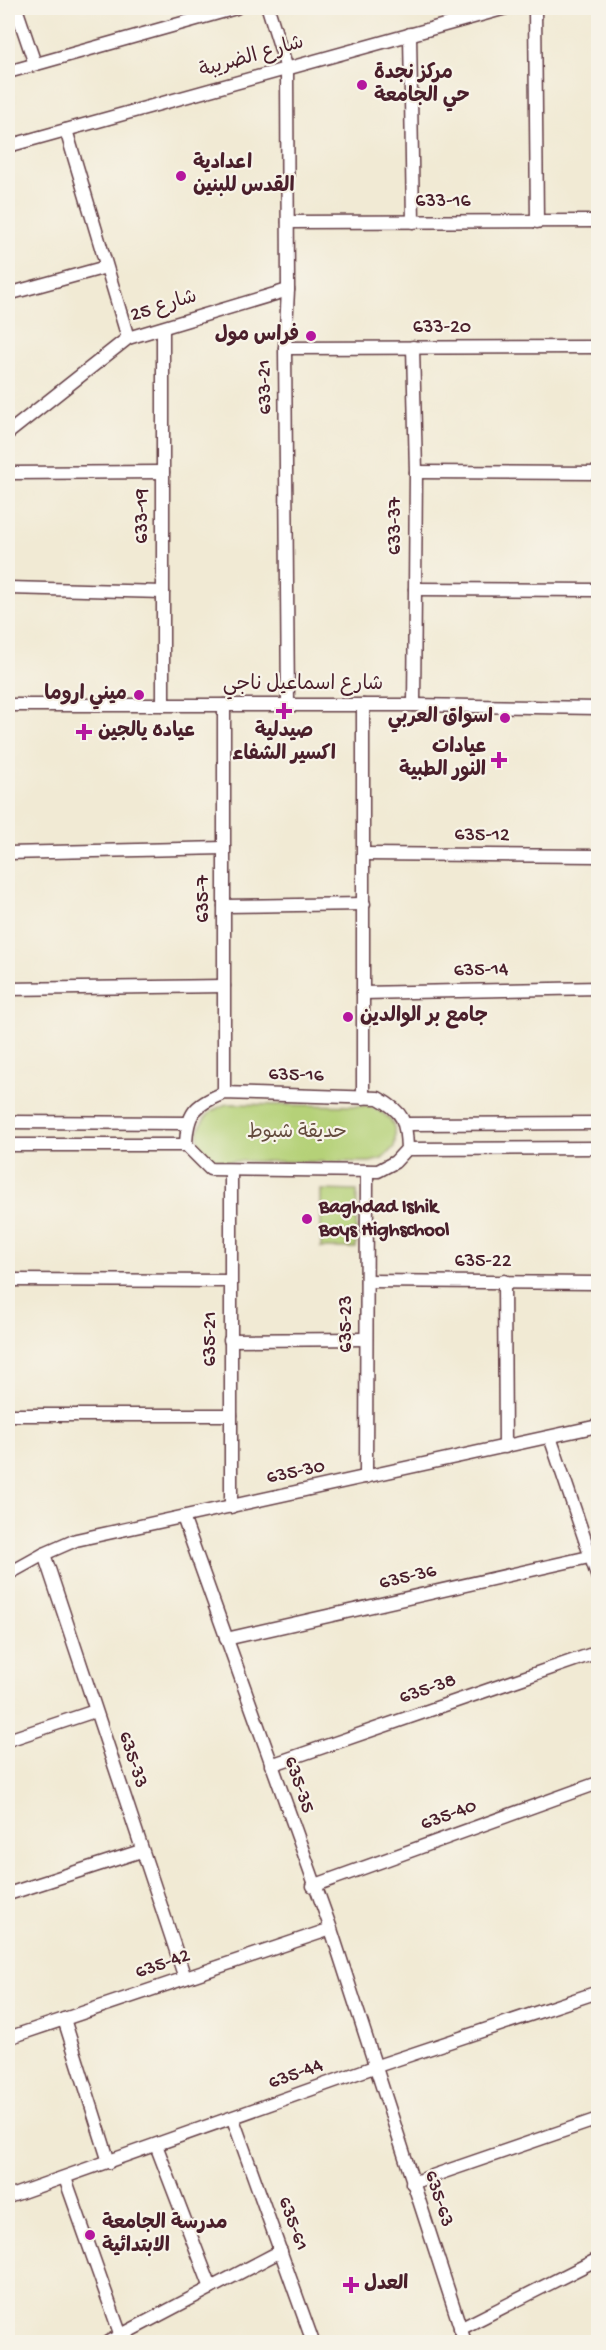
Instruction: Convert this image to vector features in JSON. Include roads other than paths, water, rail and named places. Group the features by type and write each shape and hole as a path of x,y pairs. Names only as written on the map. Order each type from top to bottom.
{"street":[{"path":"16,8 35,64"},
{"path":"8,72 236,8"},
{"name":"633-21","path":"268,8 287,69 288,290 285,348 288,705"},
{"name":"شارع الضريبة","path":"8,146 506,8"},
{"path":"535,8 537,222"},
{"path":"410,34 413,222"},
{"path":"66,130 128,338"},
{"name":"633-16","path":"288,222 598,221"},
{"path":"8,294 106,267"},
{"name":"شارع 25","path":"8,433 128,338 288,290"},
{"name":"633-19","path":"163,328 163,705"},
{"name":"633-37","path":"413,347 416,472 414,705"},
{"name":"633-20","path":"285,348 598,347"},
{"path":"8,473 163,472"},
{"path":"416,472 598,473"},
{"path":"8,588 163,592"},
{"path":"415,589 598,590"},
{"name":"شارع اسماعيل ناجي","path":"8,705 414,705 598,708"},
{"name":"635-7","path":"224,705 224,1094"},
{"path":"363,705 363,1098"},
{"path":"8,853 224,848"},
{"name":"635-12","path":"364,854 598,856"},
{"path":"224,906 364,904"},
{"path":"8,988 224,986"},
{"name":"635-14","path":"363,993 598,988"},
{"name":"635-16","path":"187,1123 193,1112 206,1101 224,1094 378,1098 397,1111 406,1124"},
{"path":"8,1122 187,1123 186,1145"},
{"path":"8,1145 186,1145 210,1169 378,1171 395,1162 406,1149 406,1124 598,1123"},
{"path":"406,1149 598,1148"},
{"name":"635-21","path":"231,1171 231,1507"},
{"name":"635-23","path":"366,1478 367,1171"},
{"path":"8,1280 230,1281"},
{"name":"635-22","path":"367,1281 598,1283"},
{"path":"504,1281 505,1446"},
{"path":"231,1340 366,1339"},
{"path":"8,1415 231,1415"},
{"name":"635-30","path":"8,1574 76,1540 598,1426"},
{"path":"550,1437 595,1556 598,1578"},
{"name":"635-35","path":"183,1517 313,1886 331,1929 374,2067"},
{"name":"635-33","path":"44,1554 185,1978"},
{"name":"635-36","path":"226,1638 595,1556"},
{"name":"635-38","path":"270,1765 598,1652"},
{"path":"8,1740 95,1711"},
{"name":"635-40","path":"313,1886 598,1783"},
{"path":"8,1894 141,1851"},
{"name":"635-42","path":"8,2038 331,1929"},
{"name":"635-44","path":"8,2198 374,2067 598,1992"},
{"path":"64,2019 109,2162"},
{"name":"635-63","path":"374,2067 465,2343"},
{"name":"635-61","path":"233,2119 313,2343"},
{"path":"412,2183 598,2119"},
{"path":"156,2145 211,2288"},
{"path":"65,2178 121,2336"},
{"path":"108,2343 281,2251"},
{"path":"460,2329 598,2259"}],"place":[{"name":"مركز نجدة حي الجامعة","path":"362,85"},
{"name":"اعدادية القدس للبنين","path":"181,176"},
{"name":"فراس مول","path":"311,336"},
{"name":"ميني اروما","path":"139,695"},
{"name":"صيدلية اكسير الشفاء","path":"284,711"},
{"name":"اسواق العربي","path":"505,718"},
{"name":"عياده يالجين","path":"84,732"},
{"name":"عيادات النور الطبية","path":"499,760"},
{"name":"جامع بر الوالدين","path":"348,1017"},
{"name":"Baghdad Ishik Boys Highschool","path":"307,1219"},
{"name":"مدرسة الجامعة الابتدائية","path":"90,2235"},
{"name":"العدل","path":"351,2285"}],"park label":[{"name":"حديقة شبوط","path":"297,1133"}]}
